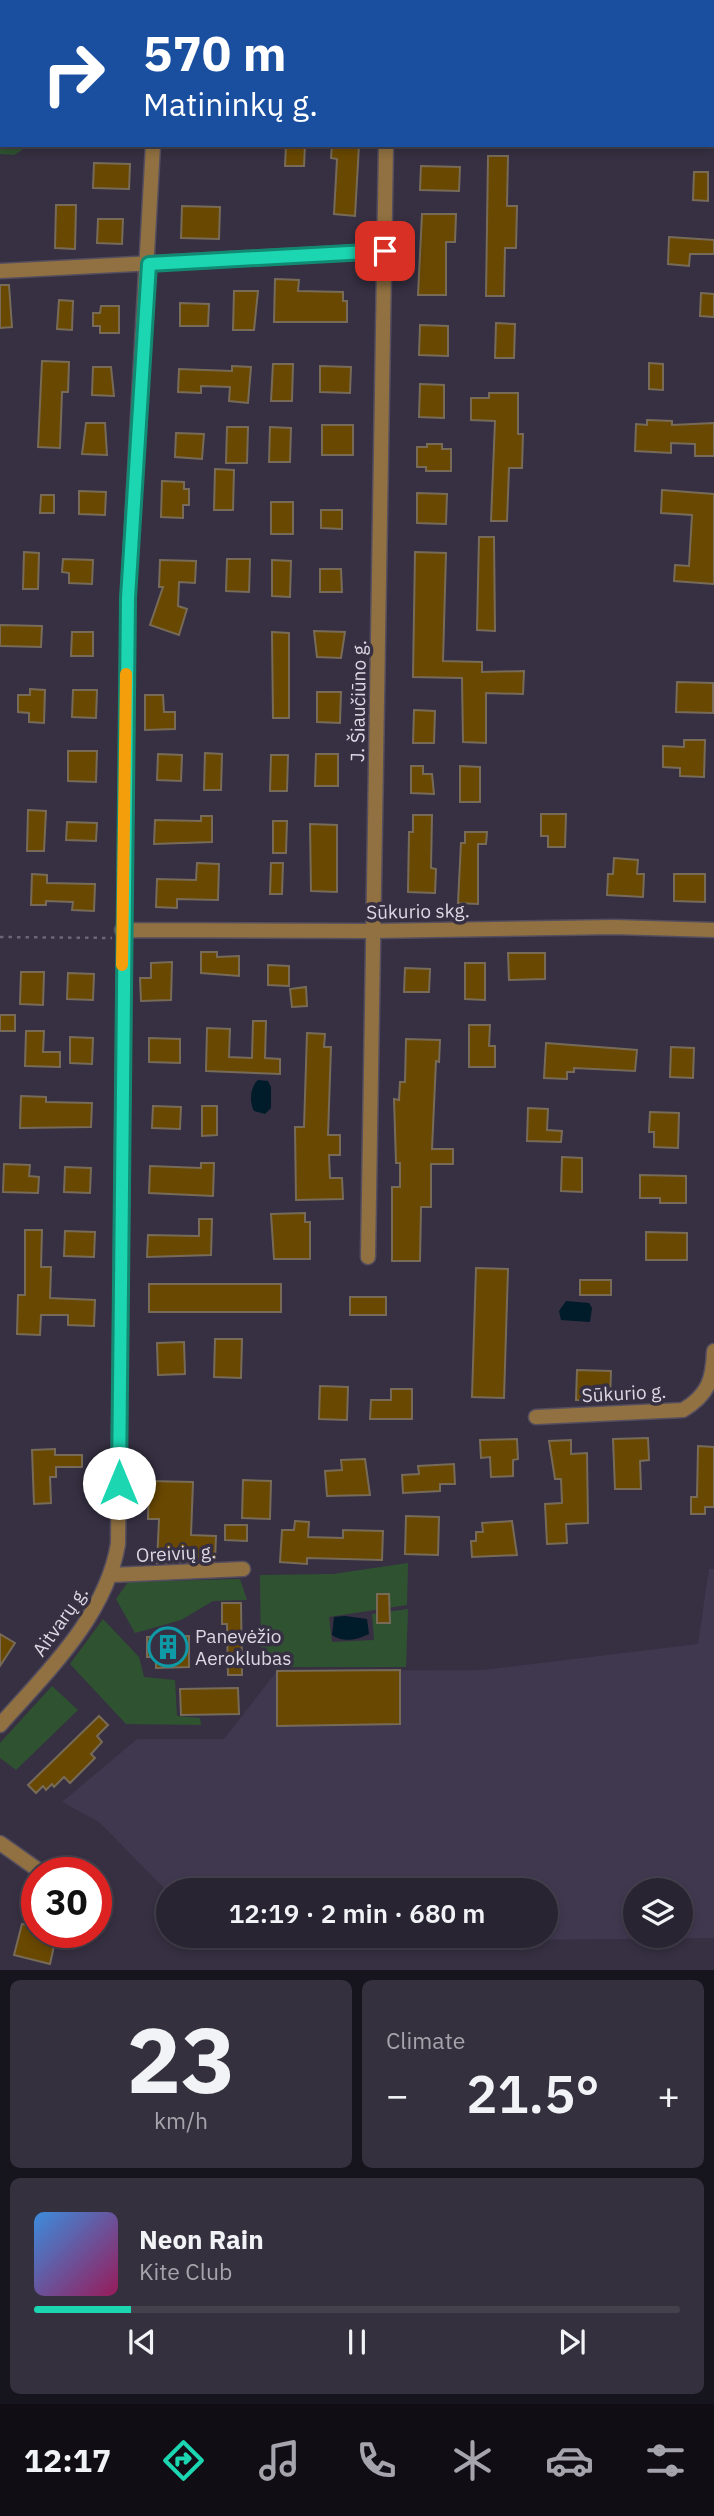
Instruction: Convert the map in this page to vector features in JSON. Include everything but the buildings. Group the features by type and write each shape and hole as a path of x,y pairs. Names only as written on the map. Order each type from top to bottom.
{"street":[{"name":"Aitvarų g.","path":"0,1725 55,1663 101,1597 112,1575 118,1544 122,934 128,598 149,264 153,147"},
{"name":"J. Šiaučiūno g.","path":"368,1257 386,147"},
{"path":"0,271 385,251"},
{"name":"Sūkurio skg.","path":"122,934 614,927 714,930"},
{"name":"Sūkurio g.","path":"537,1417 682,1410 700,1400 708,1387 713,1375 714,1351"},
{"name":"Oreivių g.","path":"112,1575 243,1569"},
{"path":"0,1843 21,1858"}],"path":[{"path":"0,937 122,934"}],"shaded area":[{"path":"709,1569 714,1569 714,1938 693,1938 693,1878 623,1878 623,1939 558,1940 558,1878 156,1880 99,1822 62,1802 137,1739 224,1739 277,1671 484,1670 698,1644"}],"green space":[{"path":"0,147 23,147 14,155 0,154"},
{"path":"408,1563 407,1605 329,1617 332,1642 374,1640 372,1614 408,1609 406,1667 261,1667 260,1575 333,1574"},
{"path":"240,1579 247,1600 213,1601 181,1620 135,1633 116,1599 128,1582"},
{"path":"103,1619 139,1657 144,1677 175,1680 177,1716 200,1718 201,1725 126,1724 70,1664"},
{"path":"52,1686 78,1710 16,1770 0,1758 0,1743"}],"water":[{"path":"258,1080 268,1081 271,1087 271,1108 265,1114 254,1111 251,1103 252,1091"},
{"path":"566,1301 589,1303 592,1308 590,1322 561,1320 559,1311"},
{"path":"334,1617 367,1619 369,1634 350,1640 332,1635"}],"slow traffic":[{"path":"122,965 126,674"}],"place":[{"name":"Panevėžio Aeroklubas","path":"168,1647"}],"route":[{"path":"119,1483 122,937 128,598 149,264 385,251"}]}
